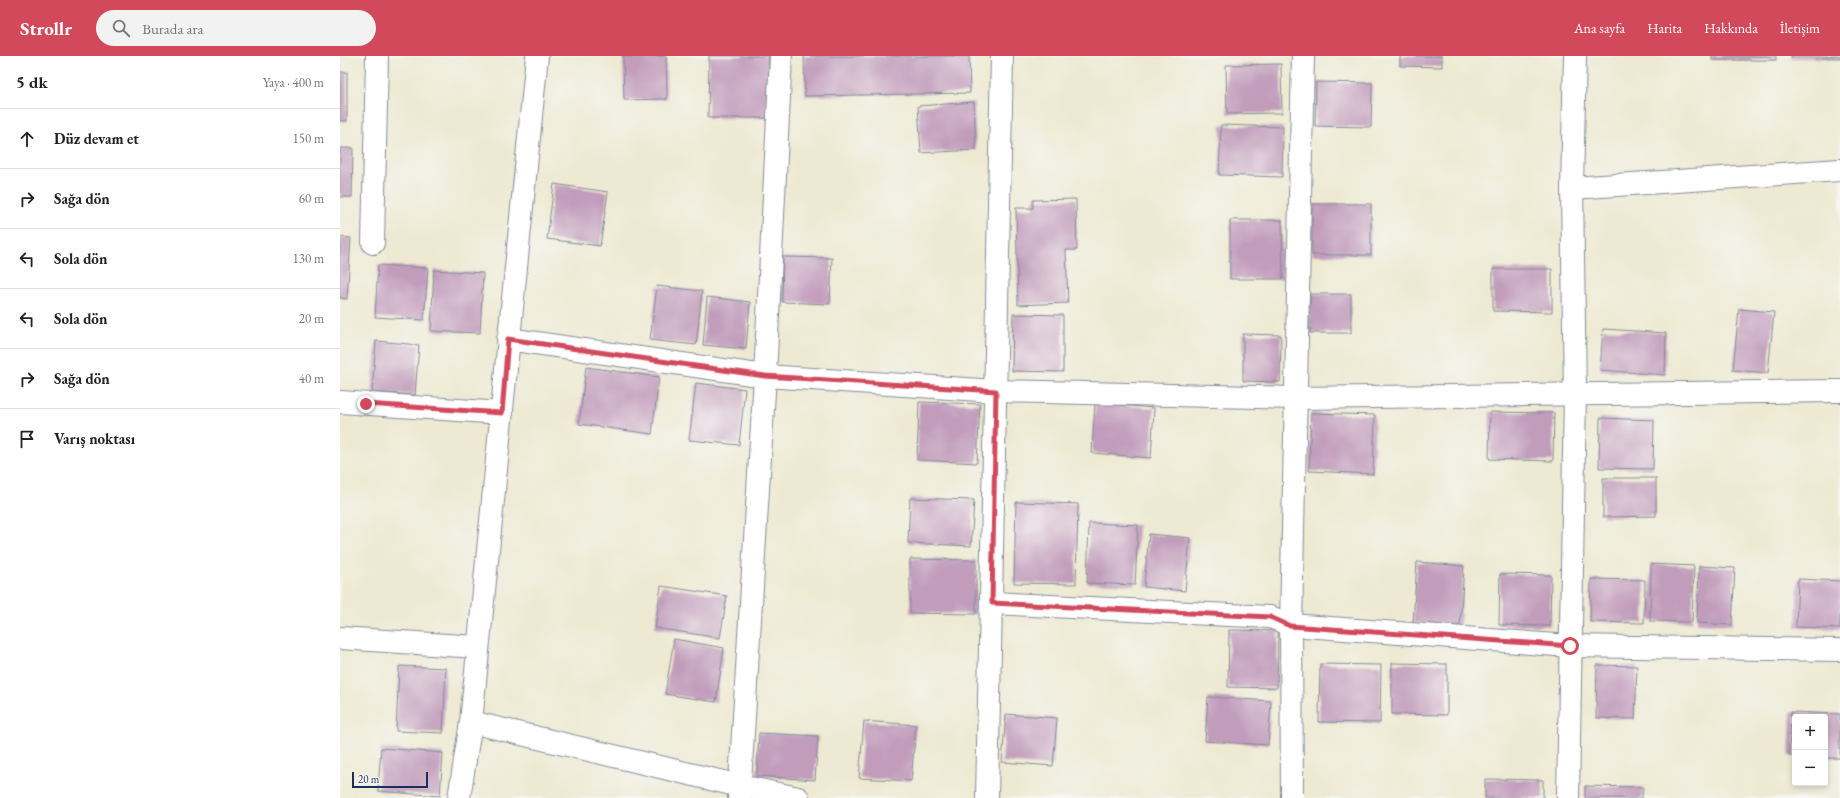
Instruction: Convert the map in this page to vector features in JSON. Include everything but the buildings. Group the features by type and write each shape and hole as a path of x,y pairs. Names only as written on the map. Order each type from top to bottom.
{"street":[{"path":"373,243 377,56"},
{"path":"459,798 471,722 477,647 502,413 508,339 537,56"},
{"path":"740,792 765,376 781,56"},
{"path":"987,798 1002,56"},
{"path":"1292,798 1290,626 1303,56"},
{"path":"1568,798 1575,394 1572,188 1575,56"},
{"path":"1572,188 1840,170"},
{"path":"508,339 765,376 996,391 1295,398 1840,391"},
{"path":"340,402 502,413"},
{"path":"992,603 1270,617 1290,626 1570,646 1840,650"},
{"path":"340,638 477,647"},
{"path":"471,722 740,792 798,798"}],"route":[{"path":"366,404 502,413 508,339 765,376 996,391 992,603 1270,617 1290,626 1570,646"}]}
